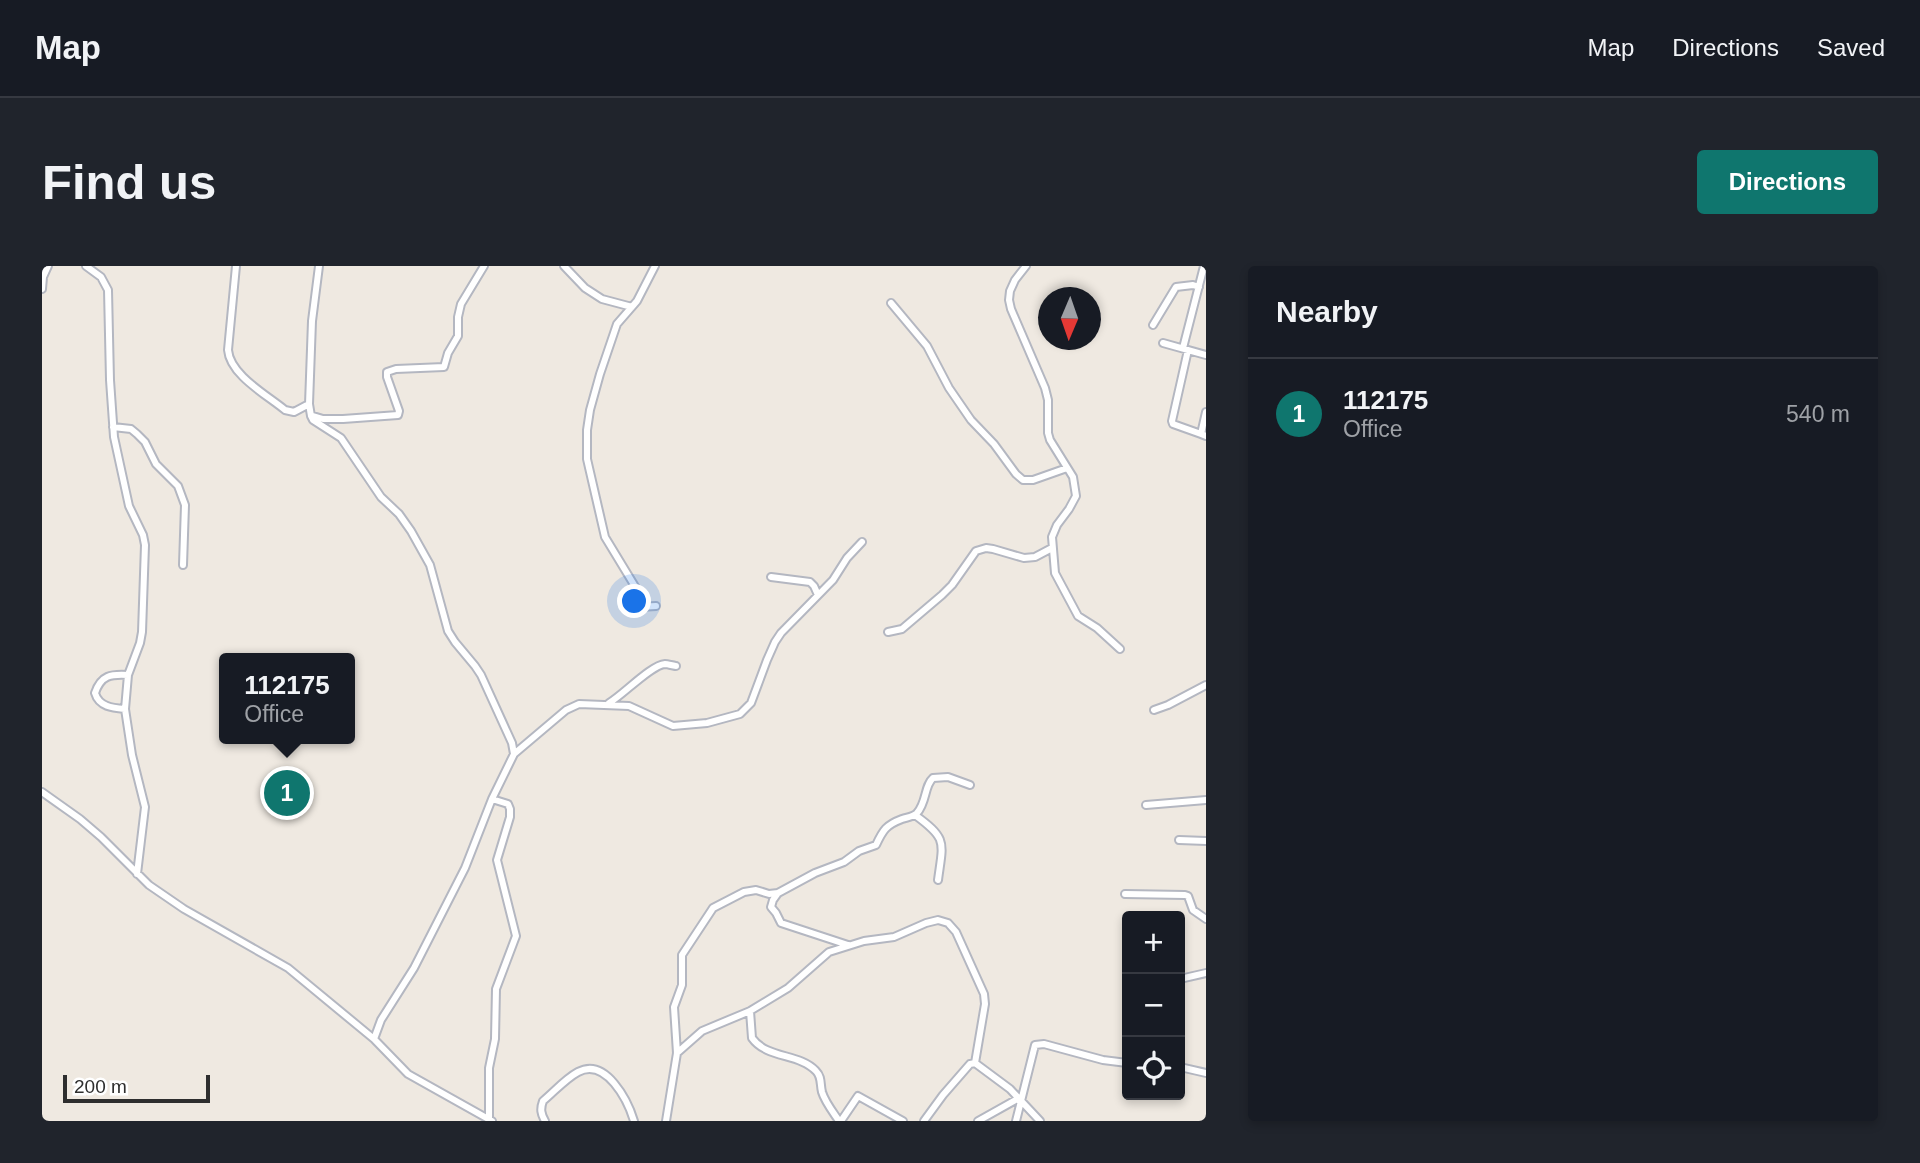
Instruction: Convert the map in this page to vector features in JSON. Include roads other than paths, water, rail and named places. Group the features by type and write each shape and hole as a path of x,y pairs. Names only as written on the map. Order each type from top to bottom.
{"street":[{"path":"42,289 43,276 48,266"},
{"path":"86,266 101,277 108,290 113,427 129,506 144,536 145,545 142,632 128,675 125,709 145,807 136,874"},
{"path":"236,266 228,350 231,362 241,374 285,410 294,412 309,404"},
{"path":"318,266 312,321 309,404 311,416 341,438 381,497 399,514 416,539 430,565 449,631 481,675 512,743 514,754"},
{"path":"311,416 343,419 398,415 387,372 396,369 444,367 458,335 461,303 484,266"},
{"path":"564,266 592,292 609,301 632,307"},
{"path":"656,266 637,301 617,324 600,374 587,430 587,459 605,537 639,593 639,607 656,606"},
{"path":"1026,266 1010,291 1011,309 1045,388 1050,440 1068,468 1076,487 1076,496 1054,530 1052,548 1056,577 1074,612 1120,649"},
{"path":"1204,266 1172,421 1173,424 1203,435 1206,412"},
{"path":"1153,325 1175,288 1202,284"},
{"path":"891,303 928,346 949,388 971,420 1016,474 1023,480 1032,480 1068,468"},
{"path":"1163,343 1206,355"},
{"path":"113,427 131,429 137,433 145,442 156,464 178,486 185,505 183,565"},
{"path":"374,1039 381,1020 414,968 465,868 492,799 514,754 573,706 629,706 673,726 707,723 740,714 751,703 775,642 833,580 862,542"},
{"path":"888,632 902,629 942,595 976,551 986,548 1029,558 1052,548"},
{"path":"771,577 810,582 818,596"},
{"path":"607,704 659,666 676,666"},
{"path":"125,709 105,706 95,694 104,677 114,674 128,675"},
{"path":"1154,710 1206,685"},
{"path":"666,1121 677,1053 674,1007 682,985 681,960 684,951 713,908 751,890 778,893 876,845 885,828 915,815 925,800 928,783 933,778 948,777 970,785"},
{"path":"42,793 101,837 149,885 184,909 288,968 374,1039 414,1078 490,1120"},
{"path":"490,1120 489,1068 495,1039 496,989 516,936 497,860 510,809 508,804 492,799"},
{"path":"1146,805 1206,800"},
{"path":"915,815 934,829 939,838 942,852 938,880"},
{"path":"1179,840 1206,841"},
{"path":"778,893 771,907 781,923 848,945"},
{"path":"1125,894 1188,895 1193,909 1206,919"},
{"path":"677,1053 702,1031 750,1011 788,988 824,955 848,945 894,937 932,922 943,921 948,923 962,943 985,998 975,1063"},
{"path":"1185,978 1206,973"},
{"path":"750,1011 754,1041 762,1048 817,1071 821,1079 822,1093 840,1121 858,1096 903,1121"},
{"path":"1016,1121 1037,1044 1122,1062"},
{"path":"924,1121 951,1085 970,1064 975,1063 1021,1099 1040,1121"},
{"path":"1185,1069 1206,1073"},
{"path":"545,1121 541,1113 543,1101 576,1073 587,1070 597,1071 613,1081 624,1096 634,1121"},
{"path":"978,1121 1021,1099"}],"place":[{"name":"112175","path":"287,793"}]}
